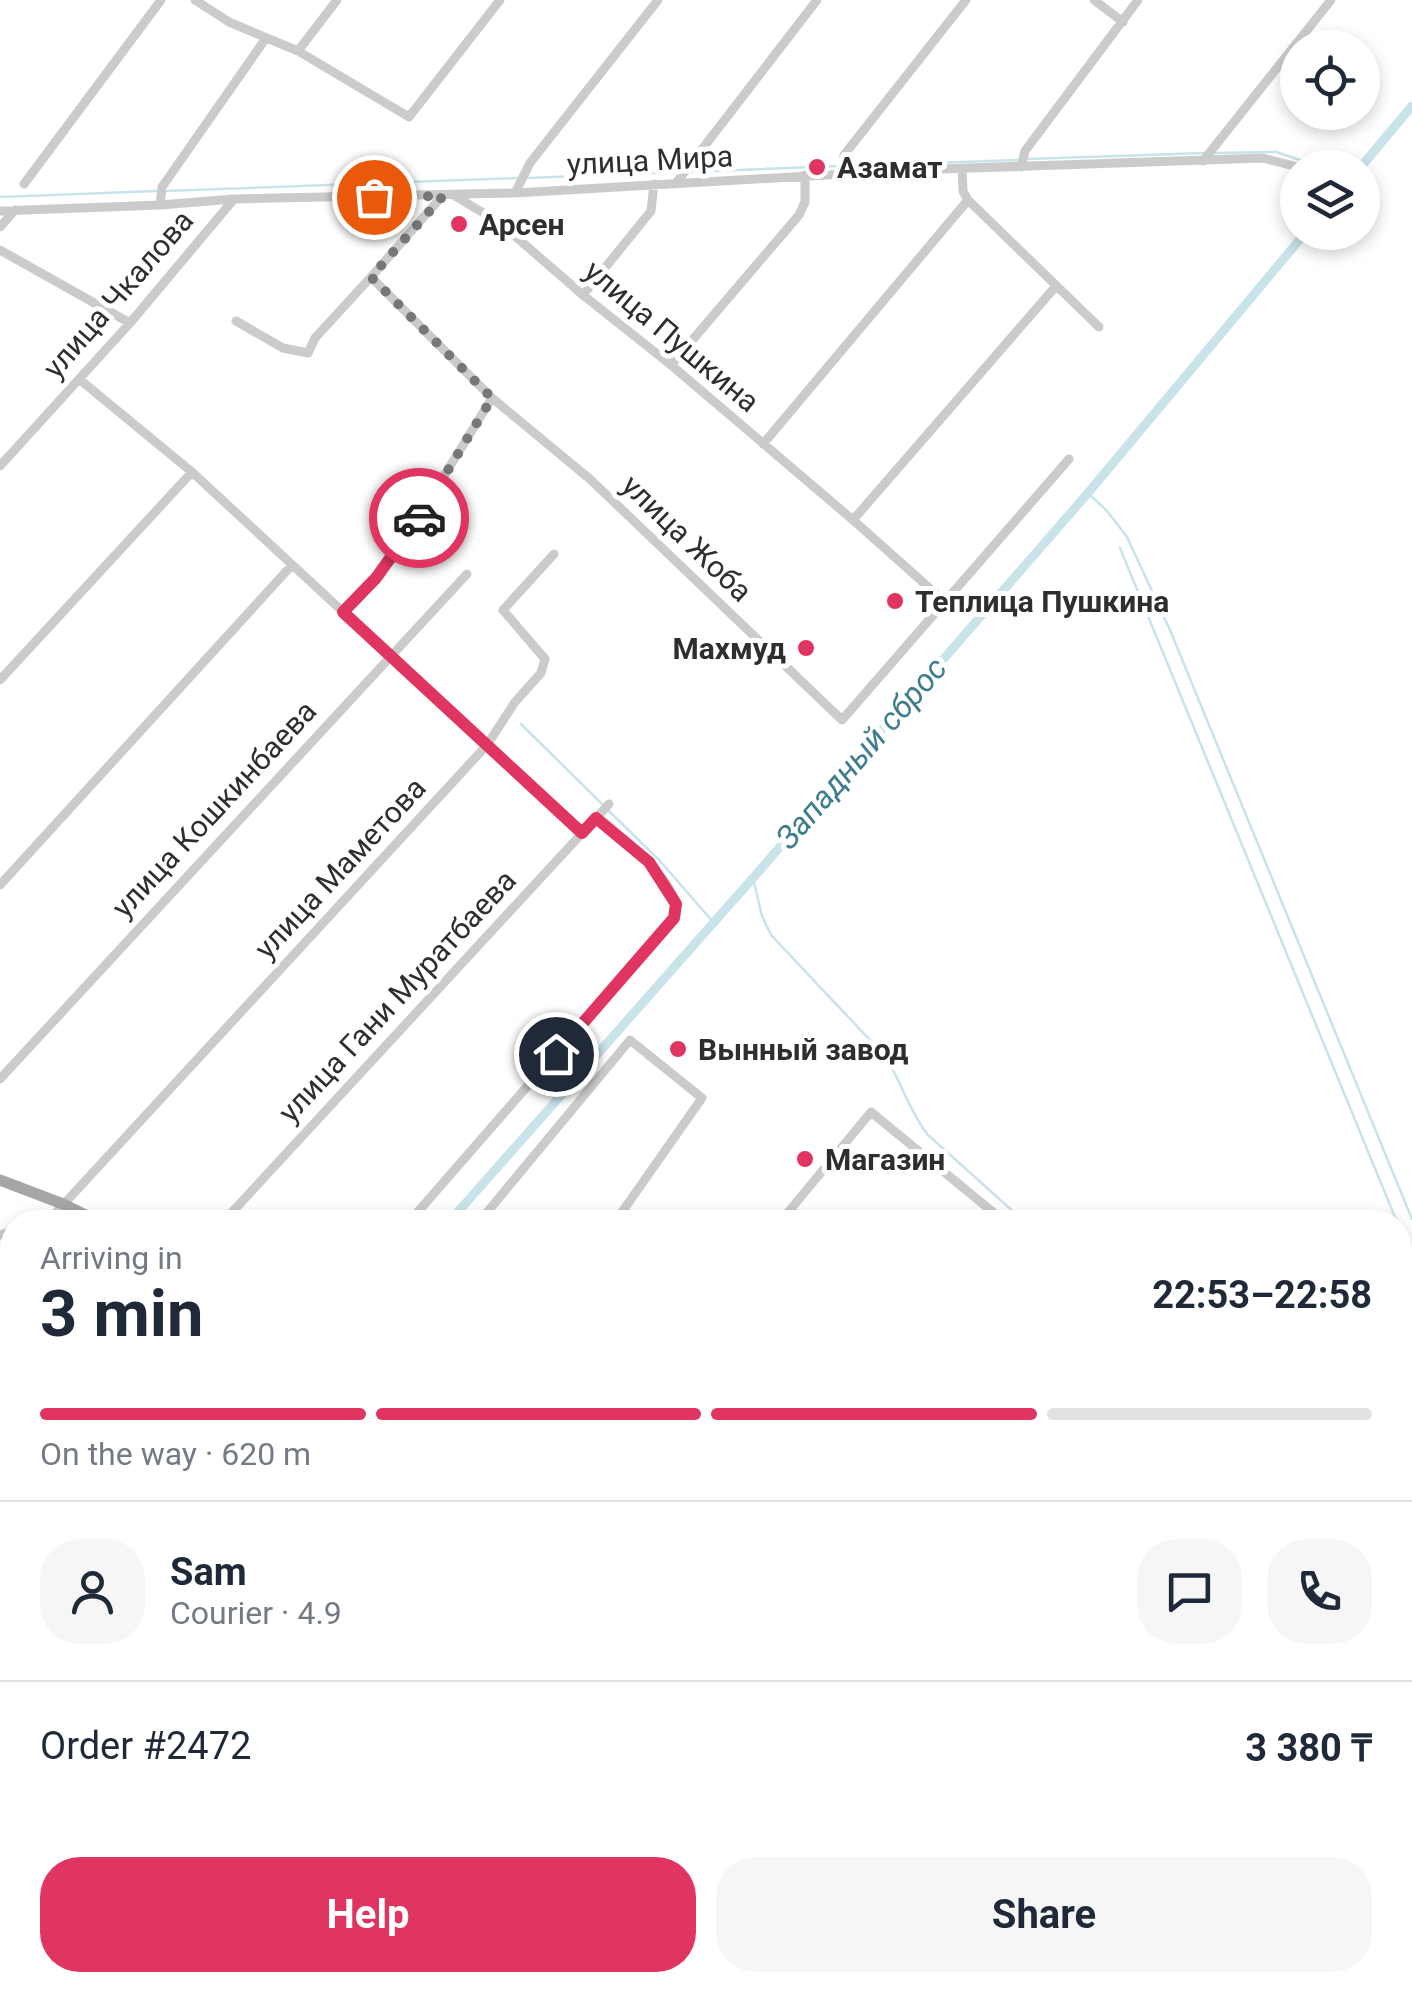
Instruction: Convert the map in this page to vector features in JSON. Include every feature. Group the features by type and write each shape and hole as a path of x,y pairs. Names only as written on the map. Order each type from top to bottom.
{"main road":[{"path":"0,1180 75,1210"}],"street":[{"path":"24,184 162,0"},
{"path":"195,0 229,22 298,51 409,117 500,0"},
{"path":"298,51 337,0"},
{"path":"516,193 530,163 658,0"},
{"path":"676,183 818,0"},
{"path":"842,174 844,155 966,0"},
{"path":"1094,0 1122,22"},
{"path":"1022,167 1025,152 1138,0"},
{"path":"1203,161 1331,0"},
{"path":"160,205 162,187 266,38"},
{"name":"улица Мира","path":"0,210 234,199 516,193 842,174 1263,158 1280,162"},
{"path":"962,170 968,200 1099,327"},
{"path":"671,365 799,215 805,176"},
{"path":"583,294 651,211 654,184"},
{"path":"236,321 284,348 308,353 314,338 448,195"},
{"name":"улица Пушкина","path":"448,195 500,224 671,365 944,602"},
{"name":"улица Чкалова","path":"0,466 234,199"},
{"name":"улица Пушкина","path":"763,444 968,200"},
{"path":"0,227 14,210"},
{"path":"0,250 130,322"},
{"name":"улица Жоба","path":"371,277 492,398 590,480 842,720 944,602"},
{"path":"852,520 1056,286"},
{"path":"80,379 192,472 582,833"},
{"path":"343,612 376,578 407,536 492,398"},
{"path":"944,602 1069,458"},
{"path":"0,680 192,472"},
{"name":"улица Маметова","path":"58,1210 487,745 515,702 541,673 545,659 504,610 554,554"},
{"path":"0,885 292,565"},
{"name":"улица Кошкинбаева","path":"0,1080 467,574"},
{"name":"улица Гани Муратбаева","path":"233,1210 609,804"},
{"path":"419,1210 674,918 676,904 649,862 596,818"},
{"path":"489,1210 630,1040 702,1098 623,1210"},
{"path":"790,1210 871,1112 989,1210"}],"waterway":[{"name":"Западный сброс","path":"1375,150 1412,106"},
{"path":"1028,159 1205,153"},
{"path":"1213,153 1280,153"},
{"path":"848,166 1020,160"},
{"path":"688,172 840,166"},
{"path":"528,178 680,172"},
{"path":"164,191 520,178"},
{"path":"0,197 156,191"},
{"name":"Западный сброс","path":"460,1210 1088,493 1291,250"},
{"path":"1088,493 1127,537 1170,630 1408,1210"},
{"path":"1120,548 1392,1210"},
{"path":"521,724 603,805"},
{"path":"609,811 660,861 714,923"},
{"path":"753,878 771,935 885,1056 928,1135 1012,1210"}],"way so far":[{"path":"374,197 443,196 371,277 492,398 419,518"}],"place":[{"name":"Азамат","path":"817,167"},
{"name":"Арсен","path":"459,224"},
{"name":"Теплица Пушкина","path":"895,601"},
{"name":"Махмуд","path":"806,648"},
{"name":"Вынный завод","path":"678,1049"},
{"name":"Магазин","path":"805,1159"}],"route":[{"path":"419,518 376,578 343,612 582,833 596,818 649,862 676,904 674,918 556,1054"}]}
